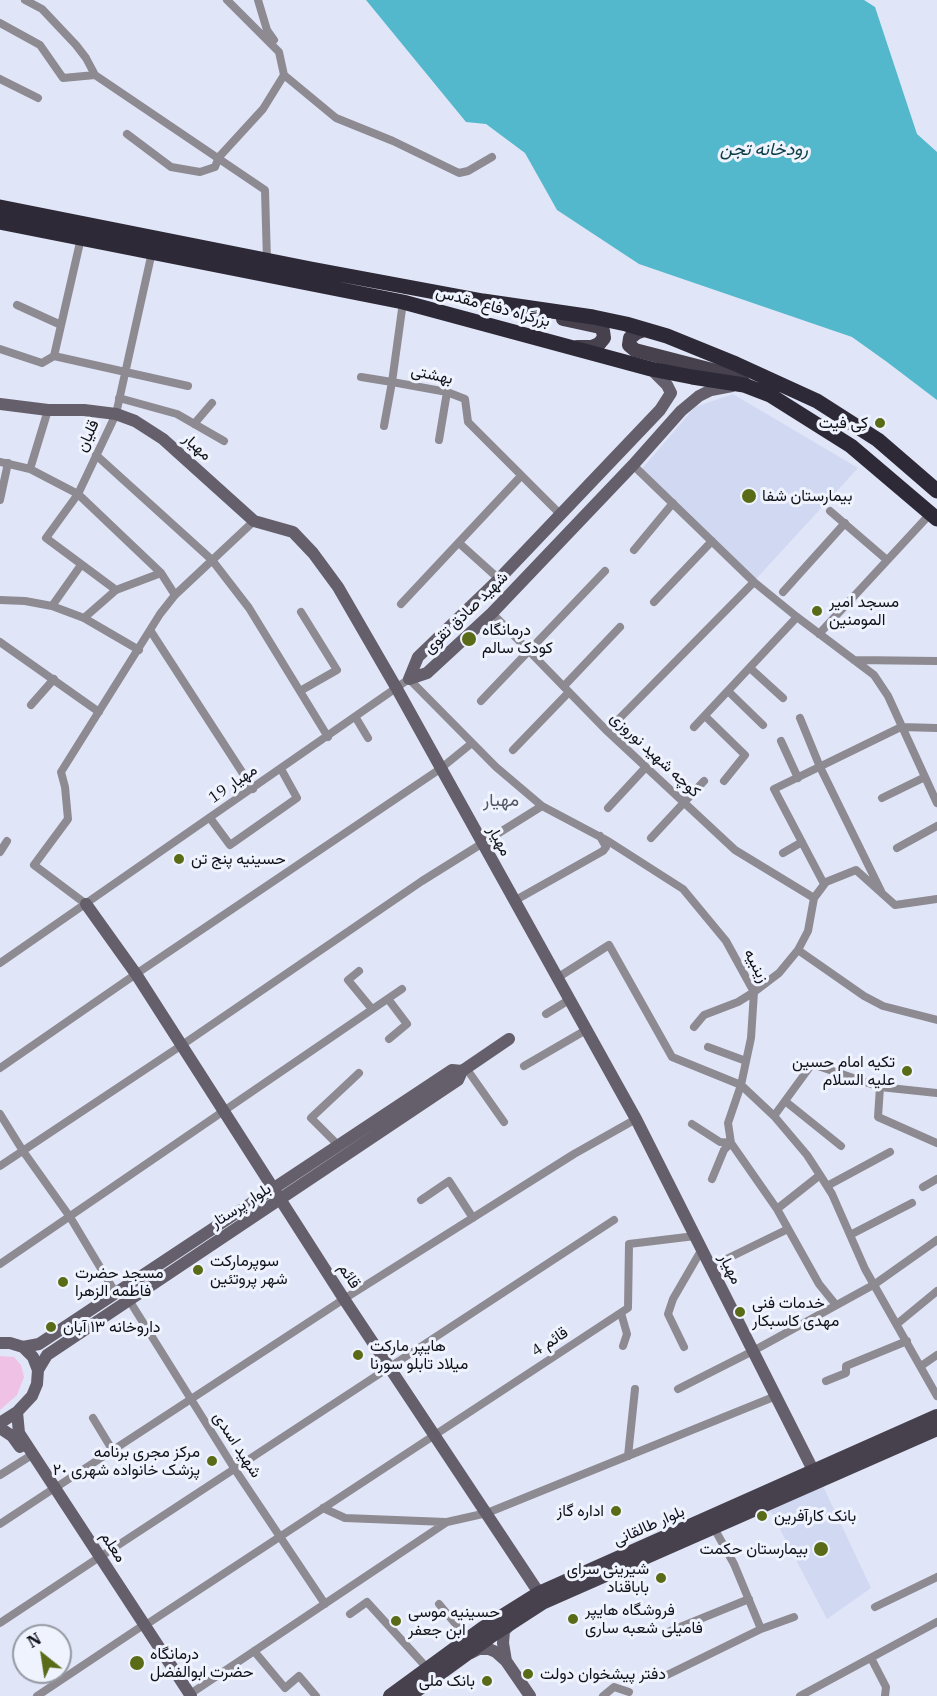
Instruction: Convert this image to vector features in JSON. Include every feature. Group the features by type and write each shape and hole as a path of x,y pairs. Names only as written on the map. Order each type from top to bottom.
{"highway":[{"name":"بزرگراه دفاع مقدس","path":"0,207 267,261 483,300 593,317 667,336 817,401 878,440 937,491"},
{"name":"بزرگراه دفاع مقدس","path":"0,222 403,302 651,369 744,384 770,395 851,446 934,516"}],"main road":[{"path":"483,300 600,327 603,331 604,338 599,344 592,347 569,346"},
{"path":"644,330 630,338 629,345 635,350 724,373 770,395"},
{"name":"بلوار طالقانی","path":"409,1696 464,1655 544,1602 714,1528 860,1457 937,1416"},
{"name":"بلوار طالقانی","path":"390,1696 468,1639 539,1593 814,1472 937,1429"}],"street":[{"path":"25,0 42,9 76,45 95,75 265,190 267,261"},
{"path":"227,0 279,52"},
{"path":"258,0 267,30 279,52 284,75 336,118 393,141 459,172 468,171 492,157"},
{"path":"0,23 40,45 63,78 95,75"},
{"path":"127,134 171,167 200,172 215,166 219,157 263,109 284,75"},
{"path":"0,79 38,98"},
{"path":"54,356 81,238"},
{"name":"قلیان","path":"116,590 46,538 78,494 116,414 152,252"},
{"name":"بهشتی","path":"403,302 393,382 447,392 465,399 468,422 560,514"},
{"path":"17,305 61,326"},
{"path":"0,349 42,363 54,356 188,386"},
{"path":"651,369 671,393 667,400"},
{"path":"361,377 393,382 384,426"},
{"name":"شهید صادق تقوی","path":"409,679 427,673 492,613 633,465 677,415 699,396 711,390 744,384"},
{"path":"440,440 447,392"},
{"path":"667,400 682,393 684,399 677,415"},
{"path":"119,398 177,414 225,441"},
{"name":"شهید صادق تقوی","path":"409,679 418,657 499,579 667,400"},
{"path":"194,424 212,403"},
{"name":"مهیار","path":"0,404 48,410 84,410 116,414 135,421 163,439 254,521 293,532 313,553 338,587 397,689 636,1119 814,1472"},
{"path":"30,469 48,410"},
{"path":"96,455 213,560 249,608 328,737"},
{"path":"0,500 4,462 30,469 78,494 160,573 175,595"},
{"path":"633,465 754,582 797,618 874,675 888,696 937,803"},
{"path":"401,604 521,476"},
{"path":"634,550 673,503"},
{"path":"830,511 887,560"},
{"path":"819,634 887,560 934,516"},
{"path":"86,904 34,865 68,819 61,772 150,630 175,595 254,521"},
{"path":"783,592 845,523"},
{"path":"654,602 712,541"},
{"path":"459,543 499,579"},
{"path":"52,606 81,565"},
{"path":"481,701 605,571"},
{"path":"84,618 116,590 160,573"},
{"path":"607,730 754,582"},
{"path":"0,600 25,601 52,606 84,618 139,650"},
{"path":"300,692 337,670 301,612"},
{"name":"کوچه شهید نوروزی","path":"492,613 607,730 735,850 814,898"},
{"path":"693,727 797,618"},
{"path":"513,750 620,627"},
{"path":"150,630 253,789"},
{"path":"0,642 99,712"},
{"path":"854,660 937,662"},
{"path":"750,668 783,698"},
{"path":"31,705 54,679"},
{"name":"مهیار 19","path":"2,959 86,904 409,679"},
{"name":"زینبیه","path":"409,679 496,767 542,806 599,835 683,889 726,941 754,993 751,1038 741,1085 728,1124 731,1143"},
{"path":"728,691 763,725"},
{"path":"705,716 745,755 724,781"},
{"path":"356,718 368,738"},
{"path":"800,718 820,767 882,894"},
{"path":"824,884 774,789 901,727 937,728"},
{"path":"781,741 798,778"},
{"path":"0,1068 440,769 472,743"},
{"path":"608,808 646,767"},
{"path":"210,818 230,845 297,798 281,769"},
{"path":"882,798 925,777"},
{"path":"651,838 704,781"},
{"path":"0,1166 422,881 481,842 542,806"},
{"path":"897,848 937,826"},
{"path":"514,901 603,851 606,847 599,835"},
{"path":"0,852 7,841"},
{"path":"783,853 802,842"},
{"path":"694,1027 704,1015 738,1002 754,993 779,973 798,950 808,931 814,898 824,884 840,875 856,870 895,905 937,899"},
{"name":"قائم","path":"86,904 136,974 388,1367 539,1593"},
{"path":"557,978 609,945 672,1057 741,1085 774,1116 807,1155 827,1186 865,1269 937,1396"},
{"path":"798,950 864,996 883,1006 937,1020"},
{"path":"359,971 348,980 372,1010"},
{"path":"0,1264 402,988"},
{"path":"388,999 407,1024 388,1039"},
{"path":"546,1014 569,1000"},
{"path":"524,1066 586,1029"},
{"name":"بلوار پرستار","path":"23,1347 39,1344 452,1070 464,1069 509,1040"},
{"path":"708,1047 746,1061"},
{"path":"774,1116 812,1064 880,1087 937,1093"},
{"path":"464,1069 504,1122"},
{"name":"بلوار پرستار","path":"38,1370 47,1354 458,1080 464,1069"},
{"path":"338,1145 311,1118 359,1073"},
{"path":"880,1087 878,1117 937,1143"},
{"path":"785,1101 841,1146"},
{"path":"0,1114 70,1217 116,1292 129,1300"},
{"path":"0,1524 344,1299 574,1154 636,1119"},
{"path":"692,1124 720,1142 731,1143 777,1209 819,1284 836,1305"},
{"path":"712,1179 724,1150 731,1143"},
{"path":"827,1186 890,1152"},
{"path":"777,1209 820,1175"},
{"path":"923,1187 937,1179"},
{"path":"421,1200 449,1181 473,1218"},
{"path":"850,1235 912,1203"},
{"path":"0,1623 614,1220"},
{"path":"710,1267 788,1229"},
{"path":"623,1346 627,1334 621,1313 628,1308 629,1244 695,1236"},
{"path":"678,1389 875,1284 937,1240"},
{"path":"684,1347 668,1314 673,1299 702,1249"},
{"path":"897,1324 937,1291"},
{"name":"شهید اسدی","path":"129,1300 234,1468 325,1604"},
{"name":"قائم 4","path":"37,1696 621,1313"},
{"path":"826,1381 846,1373 846,1366 907,1341"},
{"path":"0,1343 23,1347 33,1357 38,1370 37,1384 32,1396 0,1425"},
{"path":"921,1366 937,1355"},
{"path":"628,1456 635,1389"},
{"path":"323,1508 345,1518 447,1522 487,1513 776,1396"},
{"name":"معلم","path":"17,1412 19,1433 53,1490 188,1696"},
{"path":"93,1418 113,1451"},
{"name":"معلم","path":"0,1425 12,1436 53,1490"},
{"path":"0,1475 27,1458"},
{"path":"188,1696 447,1522"},
{"path":"714,1528 734,1564 761,1629"},
{"path":"875,1607 937,1577"},
{"path":"668,1632 749,1599"},
{"path":"350,1614 367,1602 428,1668"},
{"path":"439,1604 468,1639"},
{"path":"665,1676 761,1629 794,1617"},
{"path":"506,1660 503,1643 504,1631 512,1622"},
{"path":"800,1696 937,1622"},
{"path":"464,1655 479,1649 489,1649 506,1660 530,1696"},
{"path":"254,1651 285,1688 299,1676 316,1696"},
{"path":"871,1658 886,1688 885,1696"},
{"path":"603,1696 614,1687 629,1692"}],"shaded area":[{"name":"بیمارستان شفا","path":"733,394 858,468 756,579 640,471 695,407"},
{"path":"0,1356 14,1357 21,1365 24,1377 17,1395 0,1410"},
{"name":"بیمارستان حکمت","path":"823,1486 871,1588 827,1619 770,1510"}],"water":[{"name":"رودخانه تجن","path":"366,0 864,0 875,7 917,134 937,152 937,400 852,337 639,264 557,210 525,153 486,124 466,122"}],"place":[{"name":"کِی فیت","path":"880,423"},
{"name":"بیمارستان شفا","path":"749,496"},
{"name":"مسجد امیر المومنین","path":"817,611"},
{"name":"درمانگاه کودک سالم","path":"469,639"},
{"name":"حسینیه پنج تن","path":"179,859"},
{"name":"تکیه امام حسین علیه السلام","path":"907,1071"},
{"name":"سوپرمارکت شهر پروتئین","path":"198,1270"},
{"name":"مسجد حضرت فاطمه الزهرا","path":"63,1282"},
{"name":"خدمات فنی مهدی کاسبکار","path":"740,1312"},
{"name":"داروخانه ١٣ آبان","path":"51,1327"},
{"name":"هایپر مارکت میلاد تابلو سورنا","path":"358,1355"},
{"name":"مرکز مجری برنامه پزشک خانواده شهری ٢٠","path":"212,1461"},
{"name":"اداره گاز","path":"616,1511"},
{"name":"بانک کارآفرین","path":"762,1516"},
{"name":"بیمارستان حکمت","path":"821,1549"},
{"name":"شیرینی سرای باباقناد","path":"661,1578"},
{"name":"فروشگاه هایپر فامیلی شعبه ساری","path":"573,1619"},
{"name":"حسینیه موسی ابن جعفر","path":"396,1621"},
{"name":"درمانگاه حضرت ابوالفضل","path":"137,1663"},
{"name":"دفتر پیشخوان دولت","path":"528,1674"},
{"name":"بانک ملی","path":"487,1681"}],"district":[{"name":"مهیار","path":"501,801"}]}
